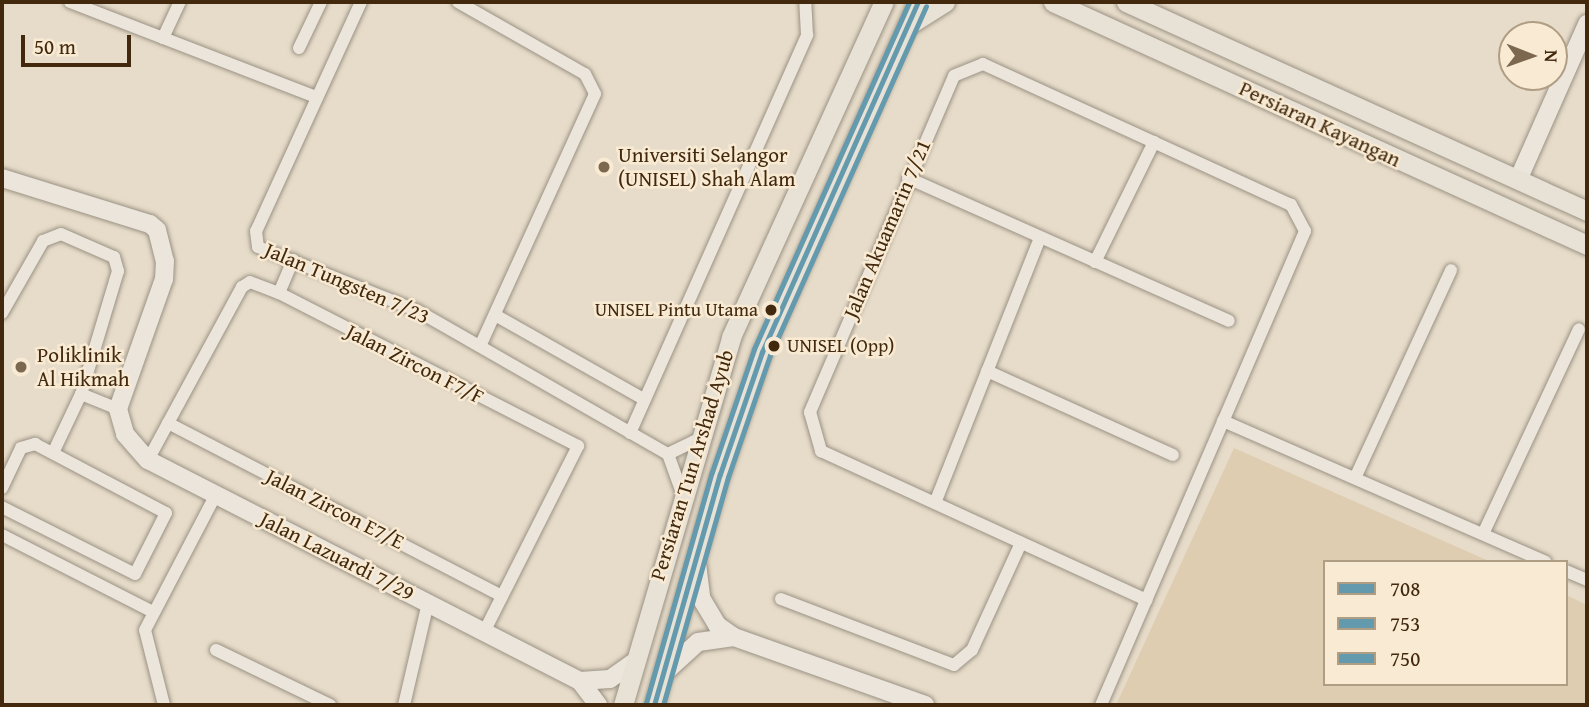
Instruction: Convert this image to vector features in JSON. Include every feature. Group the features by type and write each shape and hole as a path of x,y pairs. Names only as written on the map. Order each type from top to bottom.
{"main road":[{"name":"Persiaran Tun Arshad Ayub","path":"654,705 720,474 762,352 918,2"},
{"path":"906,27 944,2"},
{"name":"Persiaran Kayangan","path":"1054,2 1587,245"},
{"name":"Persiaran Kayangan","path":"1126,2 1587,211"},
{"name":"Persiaran Tun Arshad Ayub","path":"623,705 682,493 731,337 879,8"}],"street":[{"path":"70,2 316,97"},
{"path":"163,38 180,2"},
{"path":"299,48 321,2"},
{"name":"Jalan Tungsten 7/23","path":"361,2 256,231 258,247 368,287 480,346 668,454"},
{"path":"458,2 585,74 594,85 595,94 480,346"},
{"path":"630,432 807,35 805,2"},
{"path":"1518,180 1587,24"},
{"name":"Jalan Akuamarin 7/21","path":"934,503 821,451 810,412 908,178 954,76 983,64 1154,142"},
{"path":"1095,262 1154,142 1291,205 1305,231 1101,705"},
{"path":"2,178 150,224 161,240 164,279 118,409 81,394"},
{"path":"908,178 1229,321"},
{"path":"2,313 43,241 61,234 114,257 118,271 81,394 53,453"},
{"path":"1040,238 934,503 1146,600"},
{"path":"279,293 293,260"},
{"path":"1355,478 1451,270"},
{"name":"Jalan Zircon F7/F","path":"148,460 242,287 250,282 279,293 578,446 484,632"},
{"path":"495,315 645,400"},
{"path":"1483,534 1579,329"},
{"path":"987,371 1173,455"},
{"name":"Jalan Lazuardi 7/29","path":"118,409 125,434 148,460 580,681"},
{"path":"1223,421 1542,560"},
{"name":"Jalan Zircon E7/E","path":"168,423 502,596"},
{"path":"682,493 668,454 699,439"},
{"path":"2,488 21,448 35,444 166,513 135,574 2,507"},
{"path":"164,705 145,630 216,494"},
{"path":"2,535 153,612"},
{"path":"781,599 954,665 972,650 1021,543"},
{"path":"697,561 701,598 717,625 734,637 925,705"},
{"path":"1568,571 1587,580"},
{"path":"404,705 428,603"},
{"path":"663,674 698,642 734,637"},
{"path":"216,650 330,705"},
{"path":"580,681 610,679 636,661"},
{"path":"580,681 598,705"}],"shaded area":[{"path":"1234,448 1486,560 1323,560 1323,686 1568,686 1568,596 1587,605 1587,705 1116,705"}],"transit line":[{"name":"750","path":"646,703 712,472 754,349 909,2"},
{"name":"708","path":"654,705 720,474 762,352 918,2"},
{"name":"753","path":"663,705 728,477 770,355 926,6"}],"place":[{"name":"Universiti Selangor (UNISEL) Shah Alam","path":"604,167"},
{"name":"UNISEL Pintu Utama","path":"771,310"},
{"name":"UNISEL (Opp)","path":"774,346"},
{"name":"Poliklinik Al Hikmah","path":"21,367"}]}
